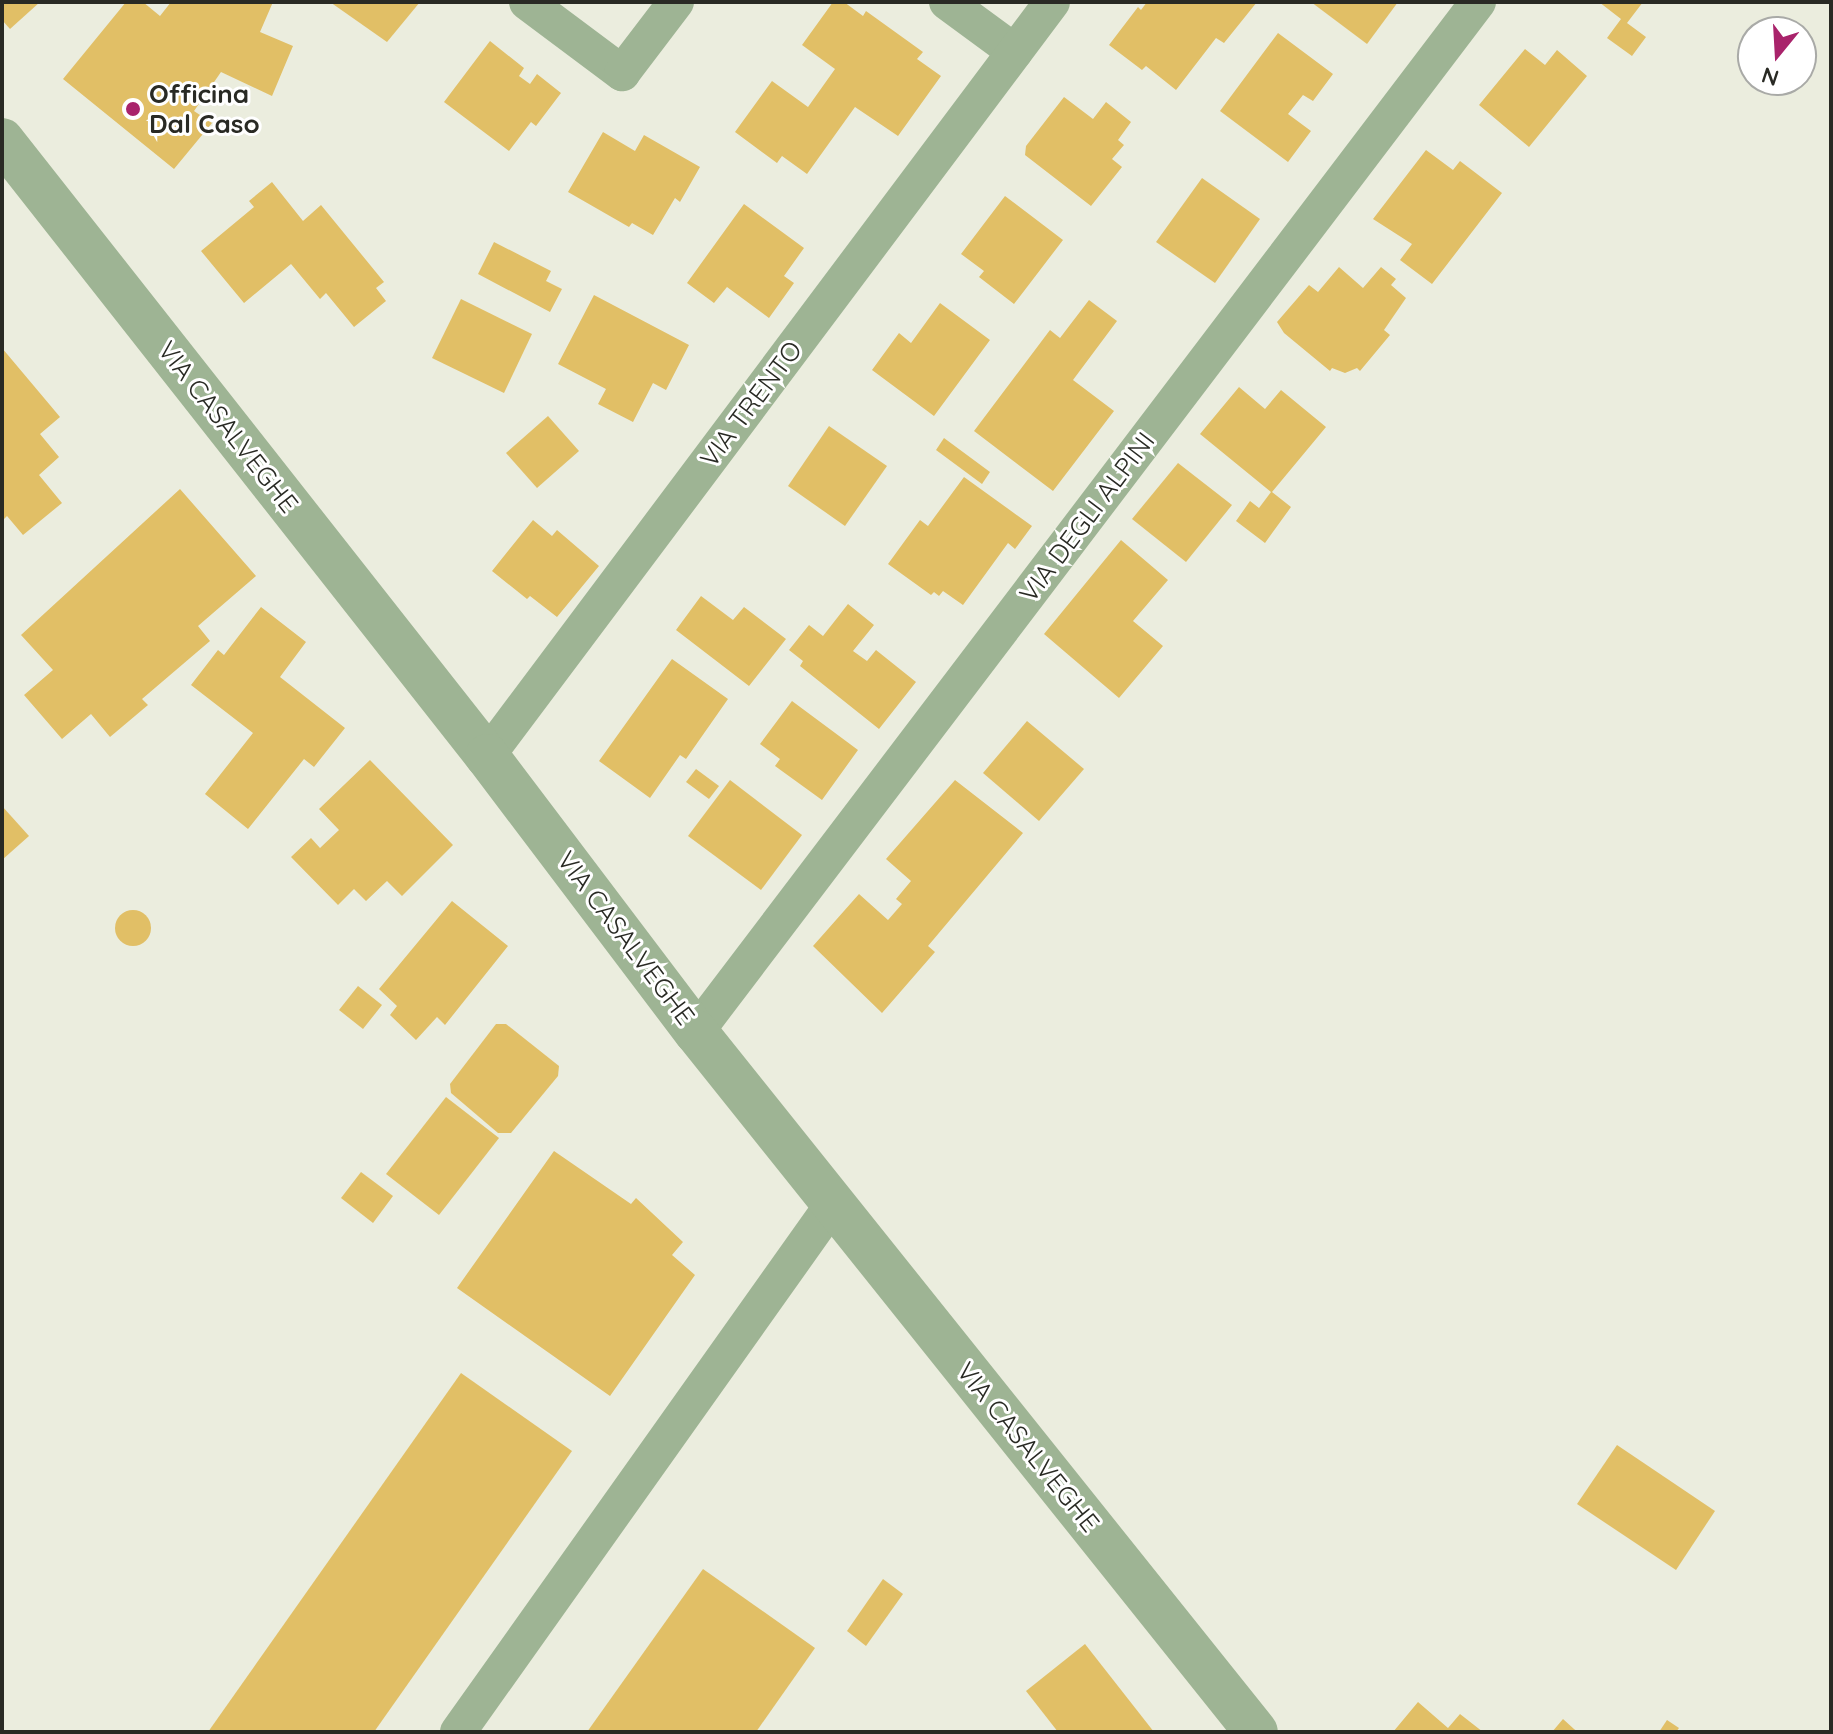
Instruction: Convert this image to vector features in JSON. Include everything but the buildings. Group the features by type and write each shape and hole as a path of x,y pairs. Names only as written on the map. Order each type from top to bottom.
{"street":[{"path":"527,2 622,73 676,2"},
{"path":"947,2 1015,52"},
{"name":"VIA TRENTO","path":"487,756 1052,2"},
{"name":"VIA DEGLI ALPINI","path":"696,1032 1478,2"},
{"name":"VIA CASALVEGHE","path":"2,140 487,756 696,1032 1256,1732"},
{"path":"458,1732 833,1204"}],"place":[{"name":"Officina Dal Caso","path":"133,109"}]}
